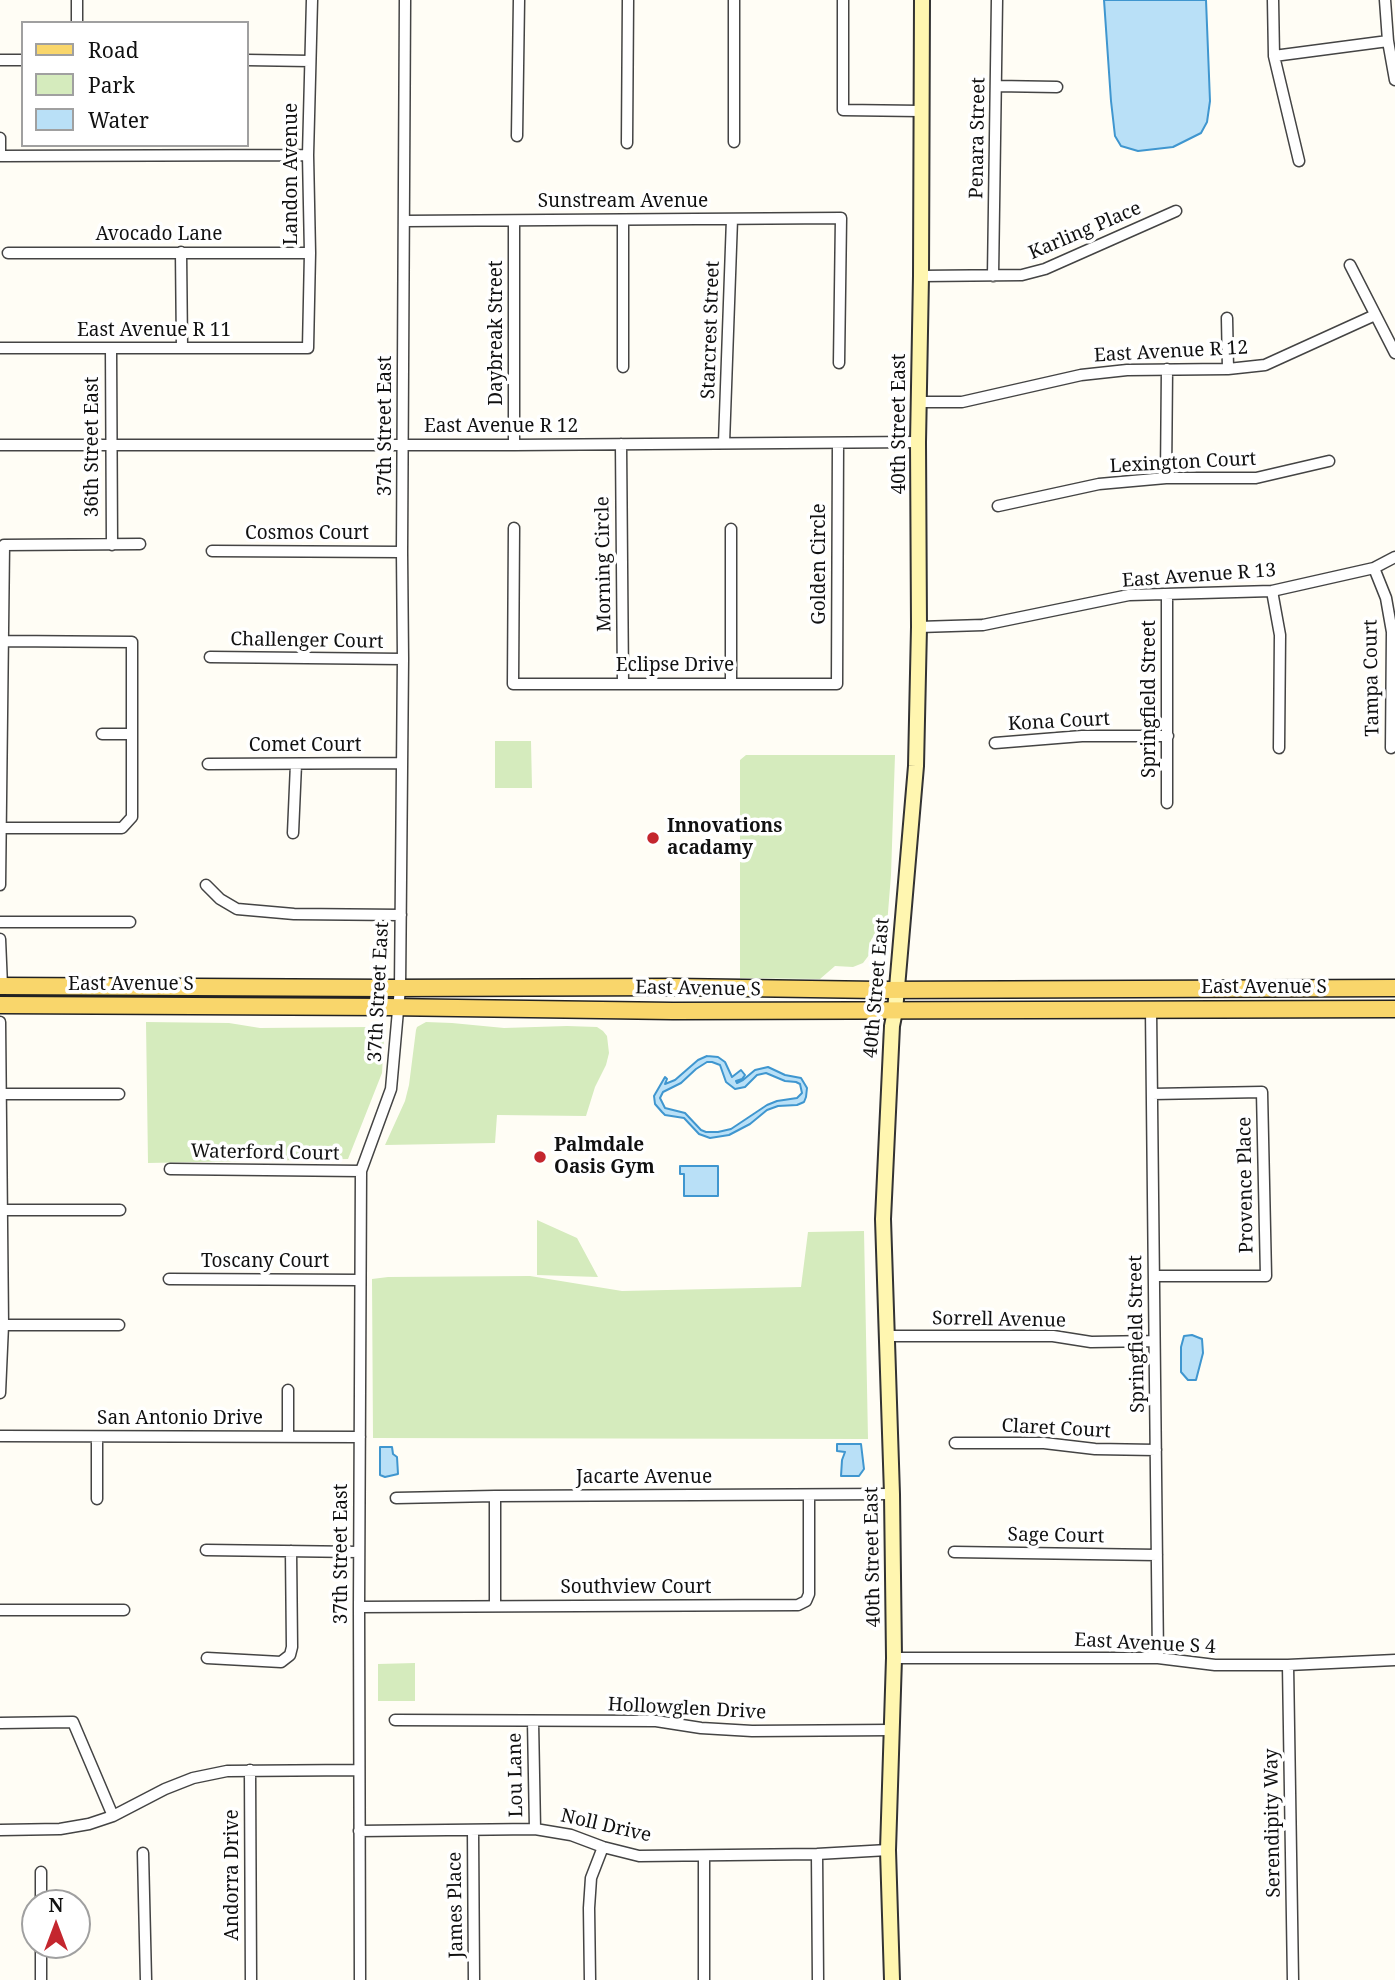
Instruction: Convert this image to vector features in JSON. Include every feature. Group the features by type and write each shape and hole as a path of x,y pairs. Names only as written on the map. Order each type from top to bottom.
{"main road":[{"name":"40th Street East","path":"892,1980 888,1850 894,1658 883,1186 892,1026 916,766 922,0"},
{"name":"East Avenue S","path":"1,986 1395,988"},
{"name":"East Avenue S","path":"0,1005 673,1011 1395,1009"}],"street":[{"path":"77,0 77,21"},
{"name":"Landon Avenue","path":"308,348 308,155 312,0"},
{"name":"37th Street East","path":"360,1980 361,1171 391,1089 400,988 405,0"},
{"path":"517,136 519,0"},
{"path":"627,143 628,0"},
{"path":"734,0 734,142"},
{"path":"843,0 843,110 921,111"},
{"name":"Penara Street","path":"993,276 997,0"},
{"path":"1273,0 1274,56 1299,161"},
{"path":"1385,0 1388,41 1395,80"},
{"path":"1274,56 1388,41"},
{"path":"0,60 21,60"},
{"path":"248,60 310,61"},
{"path":"996,86 1057,88"},
{"path":"0,138 0,156 308,155"},
{"name":"Karling Place","path":"921,276 1022,275 1045,269 1176,211"},
{"name":"Sunstream Avenue","path":"405,221 841,218 839,363"},
{"name":"Starcrest Street","path":"724,443 732,219"},
{"name":"Daybreak Street","path":"514,220 514,445"},
{"path":"623,220 623,367"},
{"path":"181,252 182,348"},
{"name":"Avocado Lane","path":"8,253 310,253"},
{"path":"1350,265 1395,353"},
{"name":"East Avenue R 12","path":"919,402 962,402 1081,375 1127,370 1228,369 1265,365 1375,315"},
{"path":"1227,318 1228,369"},
{"name":"East Avenue R 11","path":"0,348 308,348"},
{"name":"36th Street East","path":"111,348 112,545"},
{"path":"1166,478 1167,369"},
{"name":"East Avenue R 12","path":"0,445 918,442"},
{"name":"Golden Circle","path":"837,684 838,443"},
{"name":"Morning Circle","path":"621,444 623,684"},
{"name":"Lexington Court","path":"998,506 1099,484 1166,478 1256,478 1329,461"},
{"name":"Eclipse Drive","path":"514,528 513,684 837,684"},
{"path":"731,529 731,684"},
{"path":"0,885 4,545 141,544"},
{"name":"Cosmos Court","path":"212,551 402,552"},
{"name":"East Avenue R 13","path":"919,627 983,625 1129,595 1272,591 1374,568 1395,556"},
{"name":"Tampa Court","path":"1374,568 1386,598 1392,632 1391,748"},
{"path":"1272,591 1280,635 1279,748"},
{"name":"Springfield Street","path":"1167,594 1167,803"},
{"path":"1,828 122,828 132,817 132,642 4,641"},
{"name":"Challenger Court","path":"209,657 403,659"},
{"path":"102,734 132,734"},
{"name":"Kona Court","path":"995,743 1083,736 1167,736"},
{"name":"Comet Court","path":"208,764 402,763"},
{"path":"293,833 296,764"},
{"path":"206,885 220,899 237,909 294,914 401,915"},
{"path":"0,922 130,922"},
{"path":"0,939 1,986"},
{"path":"0,1005 0,1011"},
{"name":"Springfield Street","path":"1151,1010 1158,1658"},
{"path":"0,1022 3,1325 0,1393"},
{"name":"Provence Place","path":"1152,1094 1262,1092 1266,1276 1154,1276"},
{"path":"2,1094 119,1094"},
{"name":"Waterford Court","path":"170,1169 361,1171"},
{"path":"2,1210 120,1210"},
{"name":"Toscany Court","path":"169,1279 360,1280"},
{"path":"3,1325 119,1325"},
{"name":"Sorrell Avenue","path":"886,1336 1053,1336 1091,1342 1154,1341"},
{"path":"288,1390 288,1437"},
{"name":"San Antonio Drive","path":"0,1436 360,1437"},
{"path":"97,1437 97,1499"},
{"name":"Claret Court","path":"955,1443 1044,1443 1096,1449 1156,1450"},
{"name":"Jacarte Avenue","path":"396,1498 892,1494"},
{"name":"Southview Court","path":"359,1607 798,1605 806,1601 809,1594 809,1495"},
{"path":"495,1496 495,1606"},
{"path":"206,1550 359,1552"},
{"path":"207,1658 281,1662 290,1655 291,1551"},
{"name":"Sage Court","path":"954,1552 1157,1555"},
{"path":"0,1610 124,1610"},
{"name":"East Avenue S 4","path":"894,1658 1158,1658 1215,1665 1395,1660"},
{"name":"Serendipity Way","path":"1289,1665 1293,1980"},
{"name":"Hollowglen Drive","path":"395,1720 656,1721 701,1728 752,1731 892,1730"},
{"name":"Lou Lane","path":"533,1721 535,1829"},
{"path":"0,1723 73,1722 113,1816"},
{"name":"Andorra Drive","path":"250,1770 251,1980"},
{"path":"0,1830 60,1829 89,1824 113,1816 193,1778 228,1771 359,1770"},
{"name":"Noll Drive","path":"359,1830 535,1829 570,1835 639,1856 817,1854 888,1850"},
{"name":"James Place","path":"473,1830 474,1980"},
{"path":"590,1980 591,1878 603,1847"},
{"path":"143,1853 146,1980"},
{"path":"817,1854 818,1980"},
{"path":"704,1856 704,1980"},
{"path":"41,1872 41,1889"},
{"path":"41,1959 41,1980"}],"green space":[{"path":"495,741 531,741 532,788 495,788"},
{"path":"746,755 895,755 887,925 871,940 869,955 863,963 853,967 835,966 820,979 740,978 740,760"},
{"path":"146,1022 229,1023 260,1028 371,1027 384,1038 382,1073 348,1159 148,1163"},
{"path":"426,1022 504,1028 597,1027 607,1036 609,1053 586,1116 497,1115 495,1143 385,1145 405,1101 417,1027"},
{"path":"537,1220 577,1238 598,1277 537,1275"},
{"path":"864,1231 868,1439 373,1438 372,1279 530,1276 622,1291 801,1287 808,1232"},
{"path":"415,1663 415,1701 378,1701 378,1664"}],"water":[{"path":"1104,0 1206,0 1210,101 1207,122 1201,133 1173,147 1138,151 1121,146 1115,136"},
{"path":"707,1056 718,1057 725,1062 732,1077 741,1070 745,1075 736,1081 737,1083 755,1070 768,1067 785,1075 801,1078 807,1088 806,1097 804,1102 797,1105 778,1106 767,1110 750,1124 729,1135 710,1138 699,1134 684,1118 665,1115 655,1104 654,1096 665,1077 665,1084 675,1080 698,1060","holes":["712,1062 720,1065 726,1082 735,1089 745,1087 757,1075 766,1073 800,1084 802,1093 797,1098 767,1105 731,1129 706,1132 685,1113 665,1108 660,1098 663,1092 681,1083 696,1069"]},
{"path":"680,1166 718,1166 718,1196 684,1196 684,1174 680,1174"},
{"path":"1192,1335 1202,1339 1203,1353 1196,1380 1188,1380 1181,1372 1181,1347 1184,1336"},
{"path":"837,1444 861,1444 864,1469 859,1476 841,1476 845,1452 837,1451"},
{"path":"380,1447 392,1447 393,1454 397,1457 398,1474 385,1477 380,1475"}],"place":[{"name":"Innovations acadamy","path":"653,838"},
{"name":"Palmdale Oasis Gym","path":"540,1157"}]}
